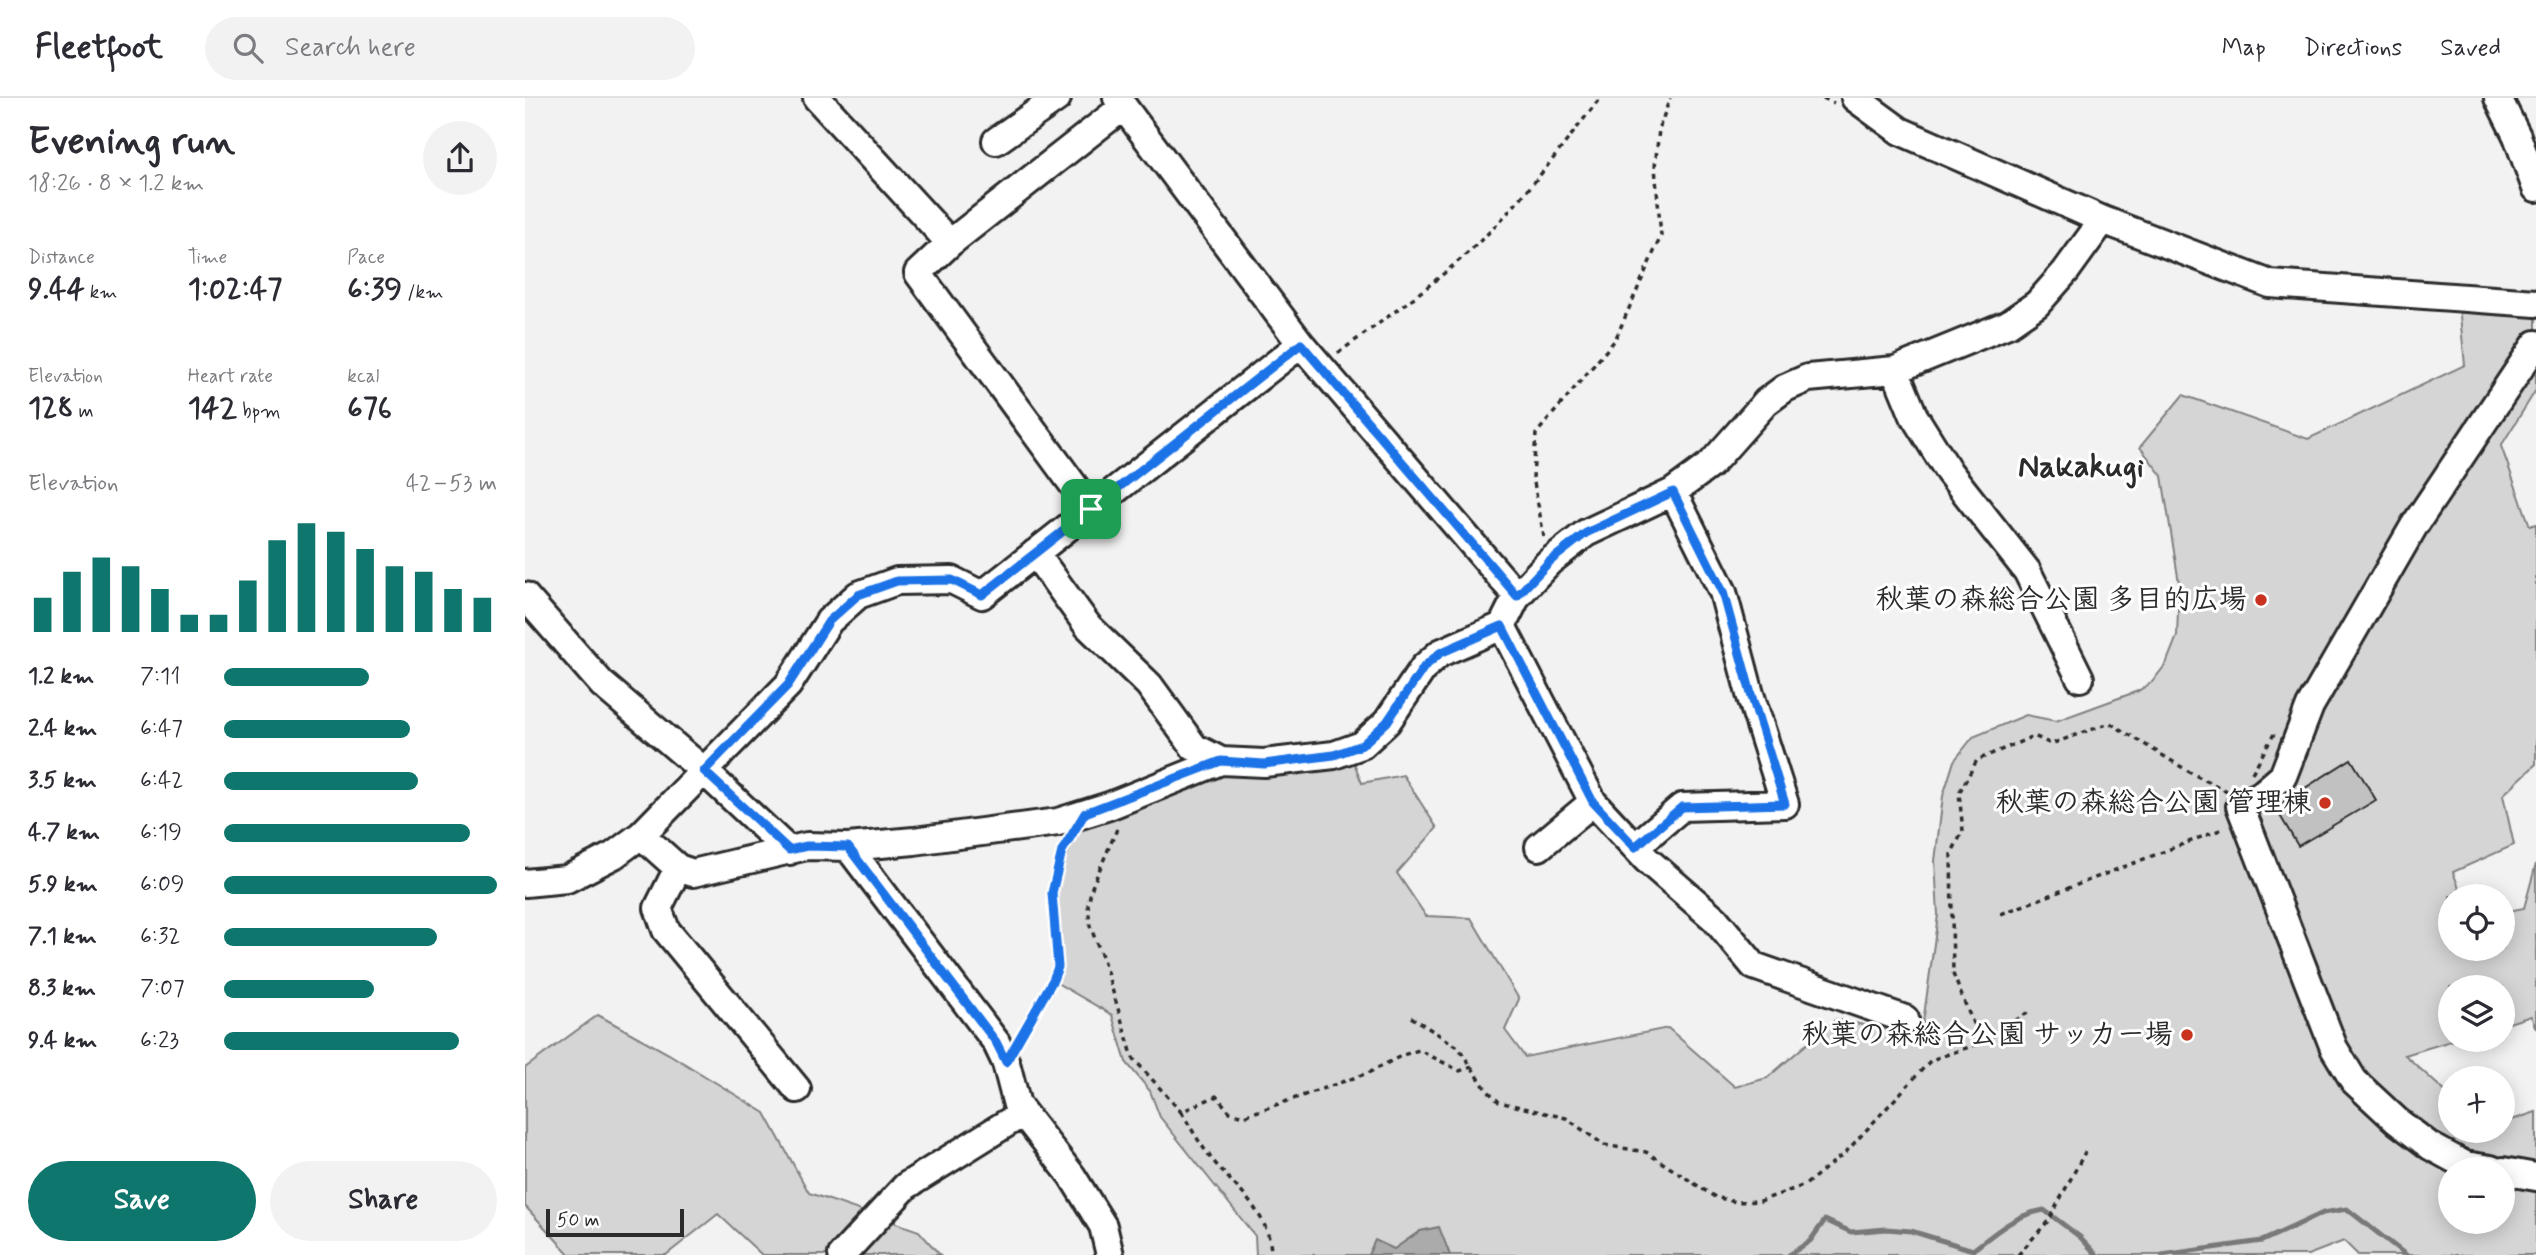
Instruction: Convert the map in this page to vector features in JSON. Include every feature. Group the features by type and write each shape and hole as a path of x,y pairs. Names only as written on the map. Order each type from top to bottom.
{"street":[{"path":"817,98 950,243"},
{"path":"996,141 1056,98"},
{"path":"1855,98 1900,131 2103,220 2270,284 2536,303"},
{"path":"2498,98 2517,136 2536,188"},
{"path":"1091,509 918,273 950,243 1120,102 1301,344 1465,532 1517,596"},
{"path":"1035,553 1089,626 1149,685 1194,747 1221,761 1264,764 1334,755 1362,745 1387,722 1424,667 1440,653 1502,626 1517,596 1549,562 1586,533 1673,492 1711,464 1766,402 1785,388 1808,378 1895,369 2008,324 2038,304 2103,220"},
{"path":"525,883 567,879 614,855 641,835 788,685 829,621 858,595 897,581 952,580 982,595 1301,344"},
{"path":"2450,1157 2430,1146 2397,1121 2354,1081 2334,1048 2240,806 2263,793 2283,776 2310,706 2414,526 2536,344"},
{"path":"1895,369 1914,416 1949,472 2027,571 2080,678"},
{"path":"1635,847 1682,807 1785,804 1723,592 1673,492"},
{"path":"525,596 602,684 704,771 789,850"},
{"path":"1502,626 1593,802 1635,847 1715,919 1754,966 1905,1020"},
{"path":"641,835 678,868 693,873 807,846 848,847 914,841 1058,822 1221,761"},
{"path":"1539,847 1593,802"},
{"path":"848,847 996,1042 1006,1062 1017,1105 1072,1176 1103,1226 1110,1255"},
{"path":"678,868 658,908 666,930 797,1088"},
{"path":"842,1255 906,1186 1023,1113"},
{"path":"2515,1173 2536,1177"}],"path":[{"path":"1319,366 1428,288 1478,243 1529,190 1601,98"},
{"path":"1549,562 1532,477 1536,434 1615,340 1661,236 1655,167 1659,129 1670,98"},
{"path":"1982,1044 1952,974 1951,854 1963,831 1959,793 1977,760 2034,736 2051,744 2110,723 2193,774 2233,794"},
{"path":"1006,1062 1058,967 1052,893 1062,851 1085,813"},
{"path":"2001,914 2230,825"},
{"path":"1117,829 1092,887 1088,904 1090,926 1102,956 1133,1058 1181,1112 1208,1154 1261,1215 1267,1228 1271,1255"},
{"path":"1411,1017 1458,1047 1486,1089 1499,1102 1566,1118 1604,1145 1646,1152 1716,1198 1736,1202 1760,1201 1805,1185 1846,1152 1931,1060 1982,1044 2031,1011"},
{"path":"1181,1112 1216,1096 1230,1112 1244,1116 1369,1073 1403,1055 1419,1051 1460,1070 1473,1066"},
{"path":"2018,1255 2049,1220 2085,1152"}],"shaded area":[{"path":"2459,306 2536,313 2536,390 2501,446 2530,526 2536,524 2536,764 2503,795 2514,845 2453,872 2458,884 2438,884 2438,961 2515,961 2515,910 2524,908 2536,864 2536,1029 2531,1016 2515,1021 2515,975 2438,975 2438,1045 2405,1055 2438,1085 2438,1143 2515,1143 2515,1119 2536,1112 2536,1255 2358,1255 2344,1241 2308,1255 1256,1255 1255,1236 1160,1117 1150,1091 1126,1062 1112,1015 1057,983 1061,960 1057,914 1059,879 1065,859 1088,813 1206,766 1349,750 1362,783 1403,775 1437,828 1397,873 1426,916 1471,918 1519,999 1505,1030 1525,1057 1668,1028 1735,1087 1767,1078 1836,1019 1921,1037 1938,915 1935,861 1943,796 1954,761 1973,737 2026,715 2056,721 2138,691 2152,682 2166,664 2177,636 2179,583 2162,476 2140,447 2183,395 2308,439 2465,365"},
{"path":"598,1015 669,1054 765,1113 809,1193 919,1231 940,1255 762,1255 718,1214 666,1255 570,1255 525,1206 525,1068"},
{"path":"1439,1227 1450,1255 1368,1255 1375,1240 1394,1249 1420,1231"}],"building":[{"name":"秋葉の森総合公園 管理棟","path":"2351,759 2376,800 2298,846 2275,807"}],"waterway":[{"path":"2162,1255 2262,1241 2323,1213 2347,1209 2406,1255"},
{"path":"1789,1255 1810,1241 1825,1220 1851,1232 1886,1229 1911,1231 1973,1250 2015,1220 2044,1210 2080,1237 2097,1255"}],"place":[{"name":"秋葉の森総合公園 多目的広場","path":"2261,600"},
{"name":"秋葉の森総合公園 管理棟","path":"2325,803"},
{"name":"秋葉の森総合公園 サッカー場","path":"2187,1035"}],"district":[{"name":"Nakakugi","path":"2081,467"}],"route":[{"path":"1301,344 1465,532 1517,596 1549,562 1586,533 1673,492 1723,592 1785,804 1682,807 1635,847 1593,802 1502,626 1440,653 1424,667 1387,722 1362,745 1334,755 1264,764 1221,761 1085,813 1062,851 1052,893 1058,967 1006,1062 996,1042 848,847 807,846 789,850 704,771 788,685 829,621 858,595 897,581 952,580 982,595 1091,509 1301,344"}]}
